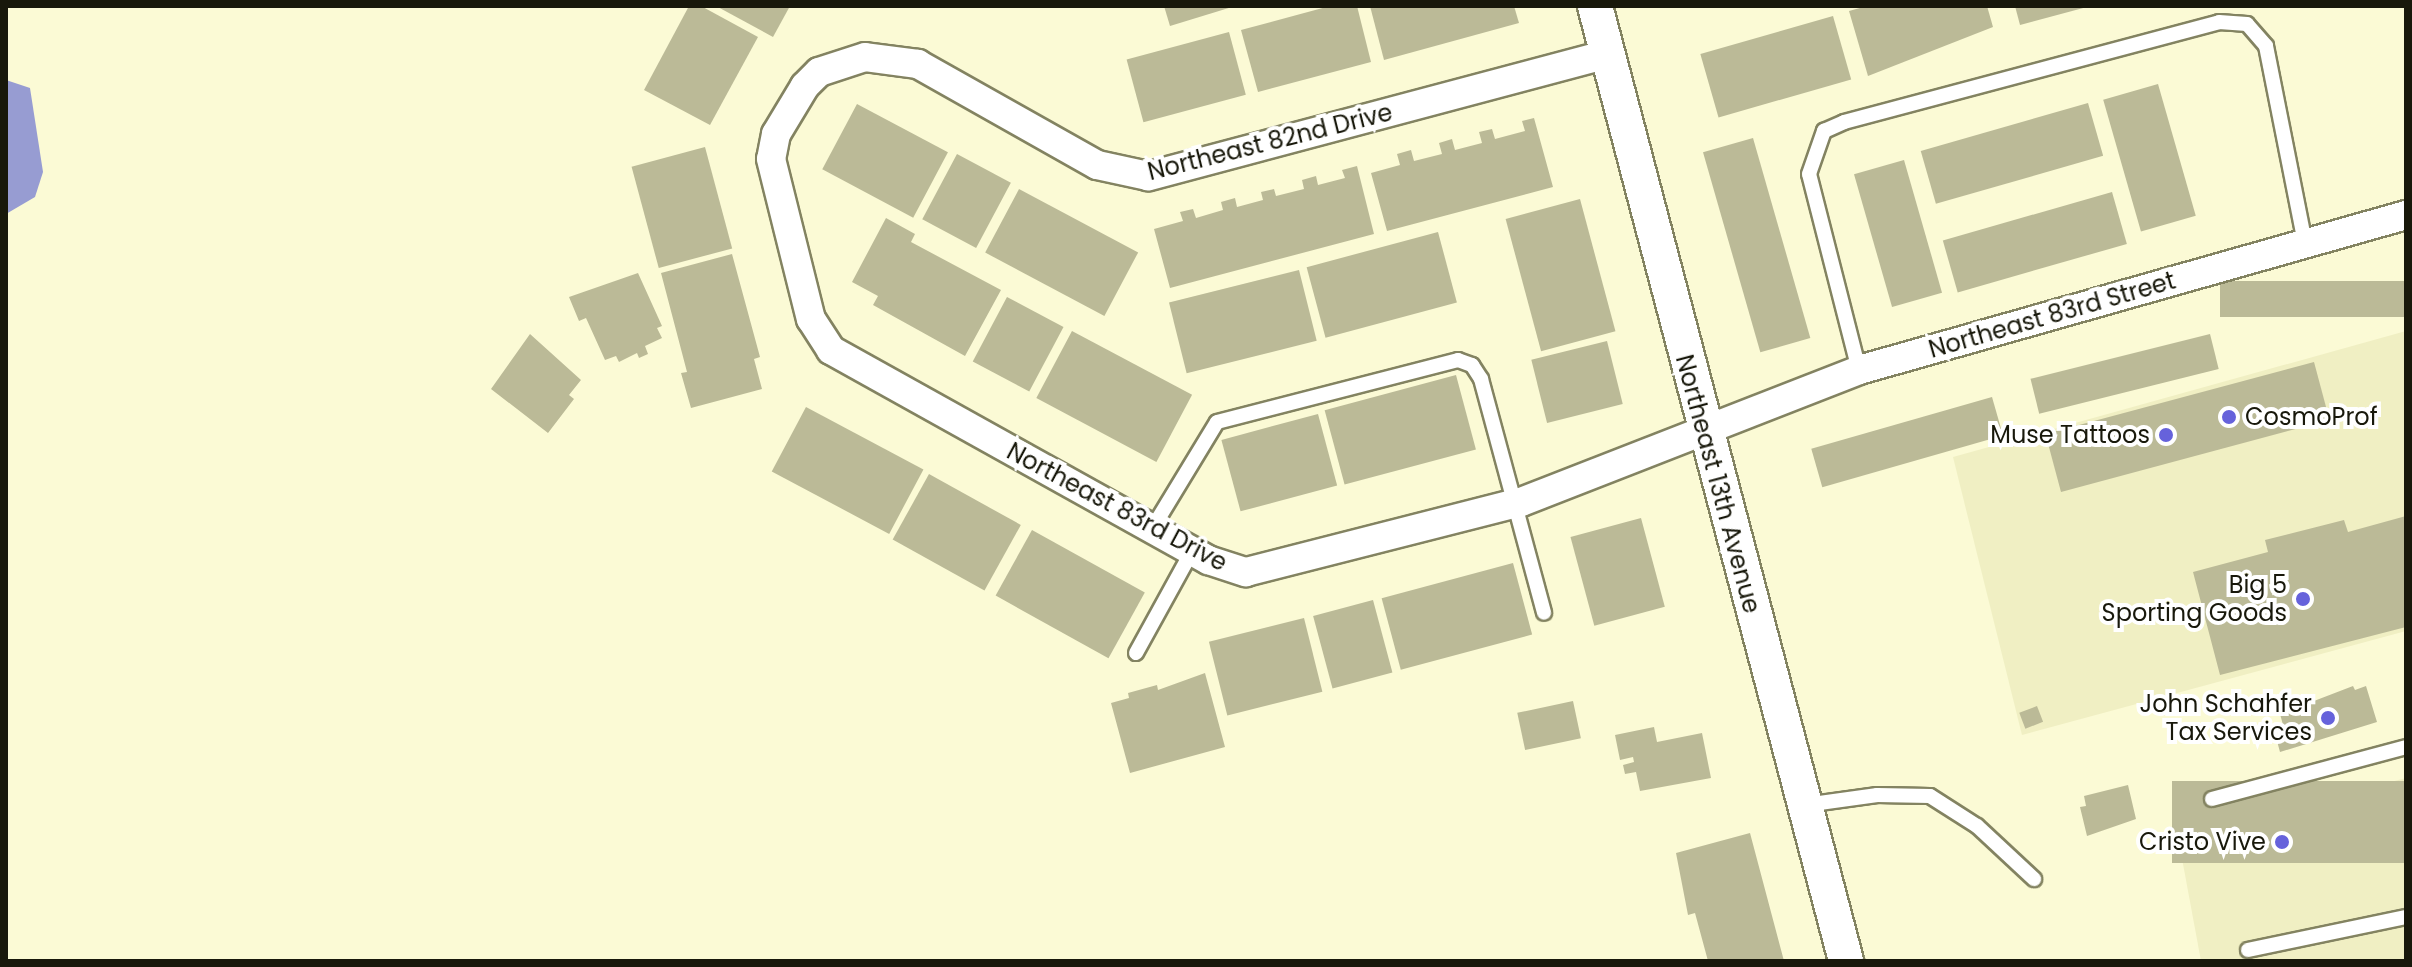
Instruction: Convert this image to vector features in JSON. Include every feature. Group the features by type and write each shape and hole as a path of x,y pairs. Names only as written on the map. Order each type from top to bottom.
{"street":[{"name":"Northeast 13th Avenue","path":"1595,6 1703,431 1846,961"},
{"name":"Northeast 82nd Drive","path":"823,342 811,319 773,173 773,146 786,114 819,72 886,56 918,64 1097,165 1148,176 1608,54"},
{"name":"Northeast 83rd Street","path":"1703,431 1859,370 2406,215"},
{"name":"Northeast 83rd Drive","path":"823,342 841,358 1192,551 1227,568 1264,572 1515,504 1703,431"}],"lane":[{"path":"1859,370 1809,174 1824,131 1844,122 2219,22 2247,24 2266,46 2305,243"},
{"path":"1152,529 1217,422 1446,361 1472,365 1481,379 1544,613"},
{"path":"1136,653 1192,551"},
{"path":"2212,799 2406,747"},
{"path":"1804,805 1877,795 1930,796 1977,826 2034,879"},
{"path":"2248,950 2406,917"}],"shaded area":[{"path":"2406,331 2406,631 2022,735 1953,457"},
{"path":"2406,778 2406,961 2201,961 2178,837"}],"water":[{"path":"6,80 30,88 43,172 35,197 6,214"}],"building":[{"path":"689,6 701,6 758,37 710,125 644,90"},
{"path":"716,6 790,6 773,37"},
{"path":"1164,6 1232,6 1232,7 1170,26"},
{"path":"1330,6 1357,6 1371,62 1258,92 1241,30"},
{"path":"1370,6 1514,6 1519,23 1384,60"},
{"path":"1867,6 1987,6 1993,27 1868,76 1849,11"},
{"path":"2015,6 2086,6 2087,7 2020,25"},
{"path":"1833,16 1851,79 1719,117 1700,54"},
{"path":"1229,32 1246,95 1143,122 1127,59"},
{"path":"2158,84 2196,216 2141,231 2103,100"},
{"path":"2088,103 2103,156 1936,204 1921,151"},
{"path":"857,104 948,152 913,218 822,169"},
{"path":"1534,118 1553,187 1387,231 1371,173 1400,165 1397,154 1411,150 1414,161 1442,154 1439,143 1452,139 1455,150 1482,143 1479,132 1492,129 1495,139 1525,131 1522,121"},
{"path":"1753,138 1810,338 1760,352 1703,152"},
{"path":"705,147 732,248 659,268 632,167"},
{"path":"957,154 1011,183 976,248 922,219"},
{"path":"1904,160 1942,293 1892,307 1854,174"},
{"path":"1357,166 1374,234 1170,288 1154,229 1183,221 1180,212 1193,209 1196,218 1223,210 1221,202 1235,198 1237,207 1263,200 1261,192 1274,189 1276,196 1304,189 1302,180 1316,176 1318,185 1345,178 1342,170"},
{"path":"1019,189 1138,252 1104,316 985,253"},
{"path":"2112,192 2127,244 1958,292 1943,241"},
{"path":"1580,199 1615,331 1541,351 1506,219"},
{"path":"886,218 915,234 911,242 1001,290 965,356 873,305 878,296 852,282"},
{"path":"1438,232 1457,303 1326,338 1307,267"},
{"path":"732,254 760,357 754,359 762,389 691,408 681,373 687,372 661,273"},
{"path":"1299,270 1317,341 1187,373 1169,302"},
{"path":"638,273 662,326 657,328 662,338 645,346 648,354 639,358 637,353 619,362 616,356 605,360 586,318 579,321 569,297"},
{"path":"2220,281 2406,281 2406,317 2220,317"},
{"path":"1007,297 1064,327 1029,392 973,361"},
{"path":"1072,331 1192,395 1156,462 1036,398"},
{"path":"530,334 581,380 569,395 574,399 548,433 491,389"},
{"path":"2210,334 2219,369 2039,414 2030,379"},
{"path":"1607,341 1623,404 1547,423 1531,360"},
{"path":"2314,362 2330,420 2061,492 2045,434"},
{"path":"1456,375 1476,449 1345,485 1325,410"},
{"path":"1992,397 2003,435 1822,487 1811,449"},
{"path":"806,407 923,469 889,534 772,471"},
{"path":"1318,414 1337,485 1241,511 1221,440"},
{"path":"929,474 1021,525 984,591 893,540"},
{"name":"Big 5 Sporting Goods","path":"2406,516 2406,627 2220,675 2193,572 2268,552 2265,540 2344,520 2348,532"},
{"path":"1641,518 1665,607 1594,626 1570,537"},
{"path":"1032,530 1145,593 1108,658 996,596"},
{"path":"1513,563 1532,634 1401,670 1382,598"},
{"path":"1373,600 1392,672 1333,688 1313,616"},
{"path":"1304,618 1322,692 1227,715 1209,642"},
{"path":"1205,673 1225,747 1130,773 1111,703 1129,698 1128,693 1157,685 1158,690"},
{"name":"John Schahfer Tax Services","path":"2353,686 2355,690 2366,686 2377,722 2280,752 2277,741 2287,739 2280,714"},
{"path":"1573,701 1581,738 1525,750 1517,713"},
{"path":"2037,706 2043,722 2025,729 2019,713"},
{"path":"1654,727 1657,742 1702,733 1711,778 1640,791 1636,772 1625,774 1623,765 1634,762 1633,757 1620,760 1615,735"},
{"path":"2172,781 2406,781 2406,863 2172,863"},
{"path":"2128,785 2136,819 2087,836 2080,807 2086,806 2084,796"},
{"path":"1750,833 1784,961 1708,961 1695,913 1688,915 1676,853"}],"place":[{"name":"CosmoProf","path":"2229,417"},
{"name":"Muse Tattoos","path":"2166,435"},
{"name":"Big 5 Sporting Goods","path":"2303,599"},
{"name":"John Schahfer Tax Services","path":"2328,718"},
{"name":"Cristo Vive","path":"2282,842"}]}
